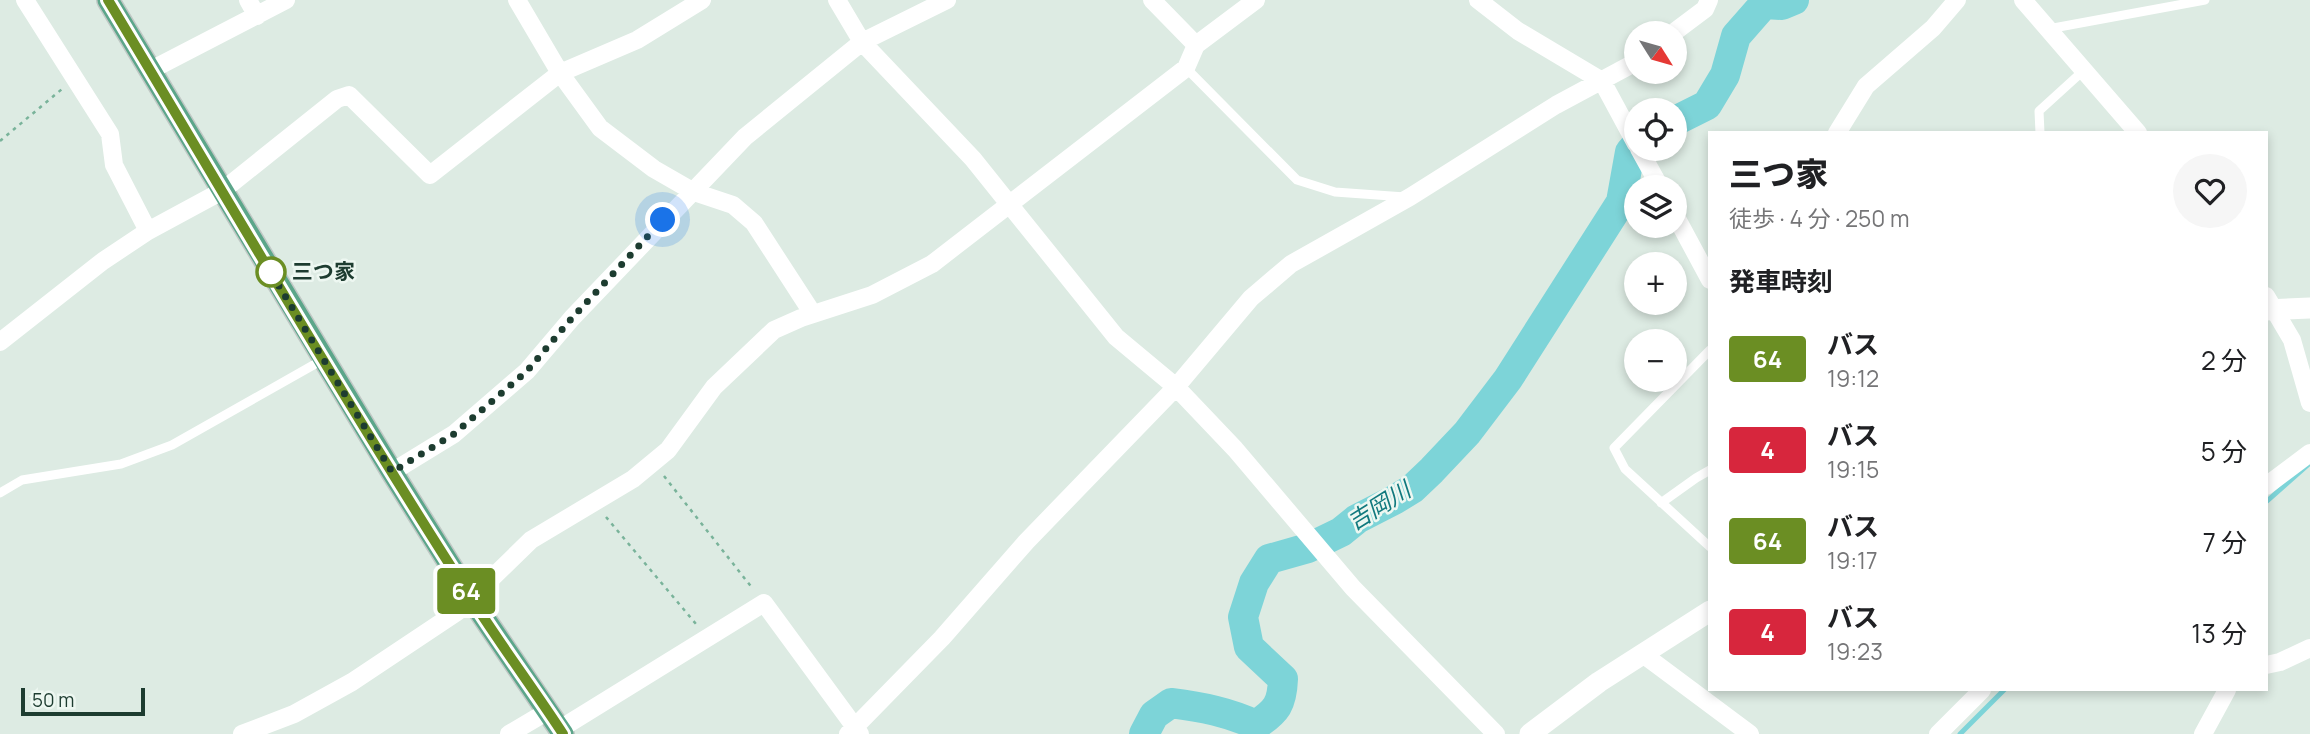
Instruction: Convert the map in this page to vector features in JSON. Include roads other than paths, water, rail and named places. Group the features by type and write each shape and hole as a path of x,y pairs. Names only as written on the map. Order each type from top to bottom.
{"main road":[{"path":"108,0 392,472 472,600 557,725"}],"street":[{"path":"25,0 110,134 114,165 148,231"},
{"path":"151,70 253,8 286,0"},
{"path":"517,0 560,73 600,128 654,169 694,192 733,205 754,223 813,314"},
{"path":"0,342 103,261 148,231 222,191 337,99 349,95 430,175 560,73 637,40 702,0"},
{"path":"837,0 862,43 973,159 1116,337 1176,387 1235,449 1353,588 1496,734"},
{"path":"392,472 454,434 527,371 572,318 745,137 862,43 947,0"},
{"path":"1152,0 1196,45"},
{"path":"242,734 294,714 352,682 457,612 531,540 633,479 668,450 715,387 774,330 872,295 932,264 1186,68 1196,45 1256,0"},
{"path":"1478,0 1518,31 1602,81 1624,122"},
{"path":"1687,22 1705,9 1709,0"},
{"path":"1839,131 1866,86 1933,28 1957,0"},
{"path":"2023,0 2136,131"},
{"path":"509,734 557,725 764,603 854,732 942,638 1026,542 1176,387 1251,298 1291,264 1410,197 1556,105 1624,69"},
{"path":"1687,237 1708,276"},
{"path":"2269,305 2310,308"},
{"path":"2269,305 2292,340 2310,403"},
{"path":"2268,484 2310,453"},
{"path":"1530,734 1599,682 1708,612"},
{"path":"2268,665 2310,648"},
{"path":"1644,655 1750,734"},
{"path":"1938,734 1981,691"},
{"path":"2203,734 2226,691"}],"lane":[{"path":"2048,29 2205,0"},
{"path":"1186,68 1297,180 1335,192 1410,197"},
{"path":"2040,131 2039,111 2083,71"},
{"path":"1708,352 1614,448 1625,469 1708,545"},
{"path":"0,492 22,480 121,464 172,445 324,359"},
{"path":"1661,503 1708,472"}],"waterway":[{"name":"吉岡川","path":"1687,115 1707,105 1725,75 1736,36 1764,4 1782,5 1794,0"},
{"name":"吉岡川","path":"1144,734 1154,715 1171,703 1215,711 1256,725 1274,711 1280,701 1283,679 1249,647 1243,617 1254,583 1269,559 1308,548 1341,532 1357,519 1412,489 1467,433 1508,379 1621,202 1628,161"},
{"path":"2268,500 2310,463"},
{"path":"1960,734 2003,691"}],"place":[{"name":"三つ家","path":"271,272"}]}
